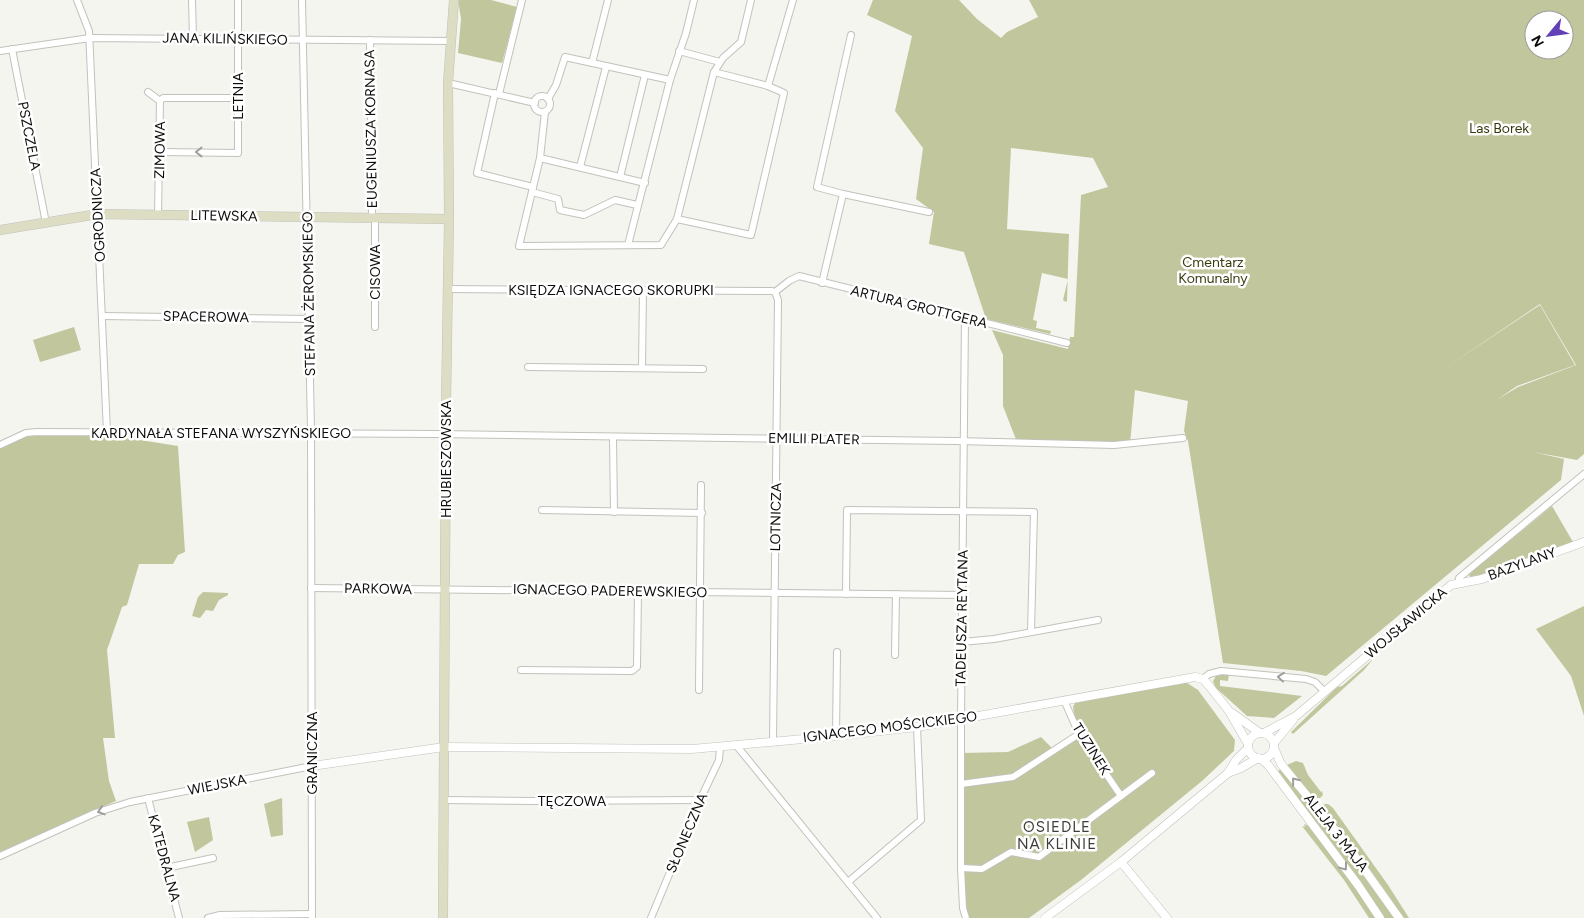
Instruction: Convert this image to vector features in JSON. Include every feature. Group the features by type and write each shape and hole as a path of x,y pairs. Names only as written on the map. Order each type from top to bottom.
{"main road":[{"name":"HRUBIESZOWSKA","path":"443,918 449,219 448,83 454,0"},
{"name":"LITEWSKA","path":"0,230 98,214 449,219"}],"street":[{"name":"OGRODNICZA","path":"77,0 90,38 107,432"},
{"path":"192,0 192,38"},
{"name":"LETNIA","path":"161,152 238,153 238,0"},
{"name":"STEFANA ŻEROMSKIEGO","path":"302,0 310,318 311,588"},
{"path":"522,0 477,173 558,198 560,210 584,215 614,200 637,205"},
{"path":"592,64 608,0"},
{"path":"628,245 670,80 686,32 694,0"},
{"path":"670,80 565,57 556,85 548,99 550,106 546,112 540,158 519,246 661,244 677,219 714,72 723,58 741,42 751,0"},
{"path":"768,86 794,0"},
{"path":"852,35 817,187 928,212"},
{"name":"JANA KILIŃSKIEGO","path":"0,51 90,38 450,41"},
{"name":"EUGENIUSZA KORNASA","path":"370,40 373,217"},
{"name":"PSZCZELA","path":"12,49 46,222"},
{"path":"679,51 720,62"},
{"path":"580,168 606,66"},
{"path":"677,219 751,235 784,93 768,86 714,72"},
{"path":"620,177 645,75"},
{"path":"448,83 535,103"},
{"name":"ZIMOWA","path":"148,92 160,101 161,152 158,215"},
{"path":"546,112 538,111 535,103 541,97 548,99"},
{"path":"160,101 164,98 238,98"},
{"path":"540,158 645,183"},
{"path":"822,283 843,194"},
{"name":"CISOWA","path":"373,217 375,326"},
{"name":"ARTURA GROTTGERA","path":"775,292 799,276 1067,343"},
{"name":"KSIĘDZA IGNACEGO SKORUPKI","path":"447,289 775,292"},
{"path":"642,368 643,290"},
{"name":"LOTNICZA","path":"773,742 778,300 775,292"},
{"name":"SPACEROWA","path":"102,316 310,318"},
{"name":"TADEUSZA REYTANA","path":"965,318 961,868 963,908 966,918"},
{"path":"528,367 703,369"},
{"name":"KARDYNAŁA STEFANA WYSZYŃSKIEGO","path":"0,445 26,433 446,435"},
{"name":"EMILII PLATER","path":"446,435 964,441 1114,445 1183,438"},
{"path":"613,437 614,512"},
{"name":"WOJSŁAWICKA","path":"1262,733 1296,716 1442,592 1451,585 1458,583 1459,578 1584,474"},
{"path":"699,690 701,485"},
{"path":"542,510 702,513"},
{"path":"846,594 848,510 1034,512 1031,632"},
{"name":"BAZYLANY","path":"1458,583 1482,579 1584,542"},
{"name":"PARKOWA","path":"311,588 445,590"},
{"name":"GRANICZNA","path":"311,588 312,916"},
{"name":"IGNACEGO PADEREWSKIEGO","path":"445,590 963,595"},
{"path":"521,670 632,672 637,667 638,591"},
{"path":"895,655 896,594"},
{"path":"962,642 1098,620"},
{"path":"836,736 837,652"},
{"name":"IGNACEGO MOŚCICKIEGO","path":"444,747 692,749 836,736 917,727 1189,677 1203,679 1209,674 1221,671 1310,680 1315,682 1325,692"},
{"path":"1203,679 1229,710 1250,752 1259,758"},
{"name":"TUZINEK","path":"1064,700 1078,734 1121,796"},
{"path":"1228,773 1259,758 1269,756 1274,745 1268,735 1262,733 1229,710"},
{"name":"WOJSŁAWICKA","path":"1274,745 1296,716"},
{"path":"848,882 922,820 917,727"},
{"path":"1045,918 1121,862 1228,773 1248,746 1252,736 1262,733"},
{"path":"961,784 1013,777 1078,734"},
{"path":"736,745 877,918"},
{"name":"ALEJA 3 MAJA","path":"1274,745 1282,764 1344,841 1399,918"},
{"name":"WIEJSKA","path":"0,856 95,813 130,802 312,766 444,747"},
{"name":"SŁONECZNA","path":"651,918 700,800 719,760 720,747"},
{"name":"ALEJA 3 MAJA","path":"1259,758 1268,765 1380,918"},
{"path":"961,868 982,869 1011,852 1039,857 1152,773"},
{"name":"KATEDRALNA","path":"148,798 179,918"},
{"name":"TĘCZOWA","path":"444,800 700,800"},
{"path":"166,868 213,858"},
{"path":"1121,862 1167,918"},
{"path":"208,918 220,915 312,916"}],"green space":[{"path":"458,0 491,0 517,7 502,63 458,53 461,19"},
{"path":"873,0 959,0 977,19 1001,38 1007,32 1038,17 1029,0 1584,0 1584,454 1577,460 1533,452 1564,459 1561,480 1326,676 1301,671 1223,663 1188,441 1184,431 1188,401 1135,390 1130,444 1017,442 1003,406 1003,355 992,330 1068,349 1070,337 1074,337 1081,195 1108,187 1093,158 1011,148 1007,229 1069,234 1068,279 1042,273 1033,320 1037,321 1036,328 1051,331 1050,334 986,319 964,252 929,244 934,212 916,199 923,148 895,111 912,36 867,15","holes":["1540,304 1576,365 1518,387 1498,399 1517,386 1575,365 1540,305 1442,370"]},
{"path":"1068,281 1067,301 1063,300"},
{"path":"74,327 81,350 40,362 33,340"},
{"path":"108,435 178,446 185,552 178,555 173,564 139,564 127,605 122,607 107,650 115,738 103,738 109,781 116,801 0,852 0,449 27,436"},
{"path":"1552,506 1573,542 1471,578 1470,573"},
{"path":"203,592 228,593 228,595 219,600 213,611 206,610 200,618 192,616 198,597"},
{"path":"1584,606 1584,716 1571,676 1536,629"},
{"path":"1389,640 1364,670 1293,734 1291,732 1337,687 1342,686 1373,659"},
{"path":"1229,674 1228,681 1220,680 1220,686 1302,696 1274,718 1247,716 1215,687 1213,681 1216,676"},
{"path":"1184,681 1198,690 1235,740 1234,751 1202,781 1081,880 1029,918 968,918 963,908 961,753 1008,752 1041,737 1054,750 1078,734 1073,707 1075,703"},
{"path":"1296,761 1303,763 1308,775 1322,791 1323,795 1320,798 1313,798 1287,765"},
{"path":"1281,769 1352,858 1395,918 1384,918 1278,771"},
{"path":"282,798 283,835 271,837 264,804"},
{"path":"1322,804 1328,804 1333,808 1409,918 1404,918 1321,806"},
{"path":"209,817 213,840 195,852 187,822"},
{"path":"1304,824 1309,826 1376,918 1369,918 1344,880 1302,826 1305,827"}],"district":[{"name":"OSIEDLE NA KLINIE","path":"1057,836"}],"park label":[{"name":"Las Borek","path":"1499,128"},
{"name":"Cmentarz Komunalny","path":"1213,270"}]}
